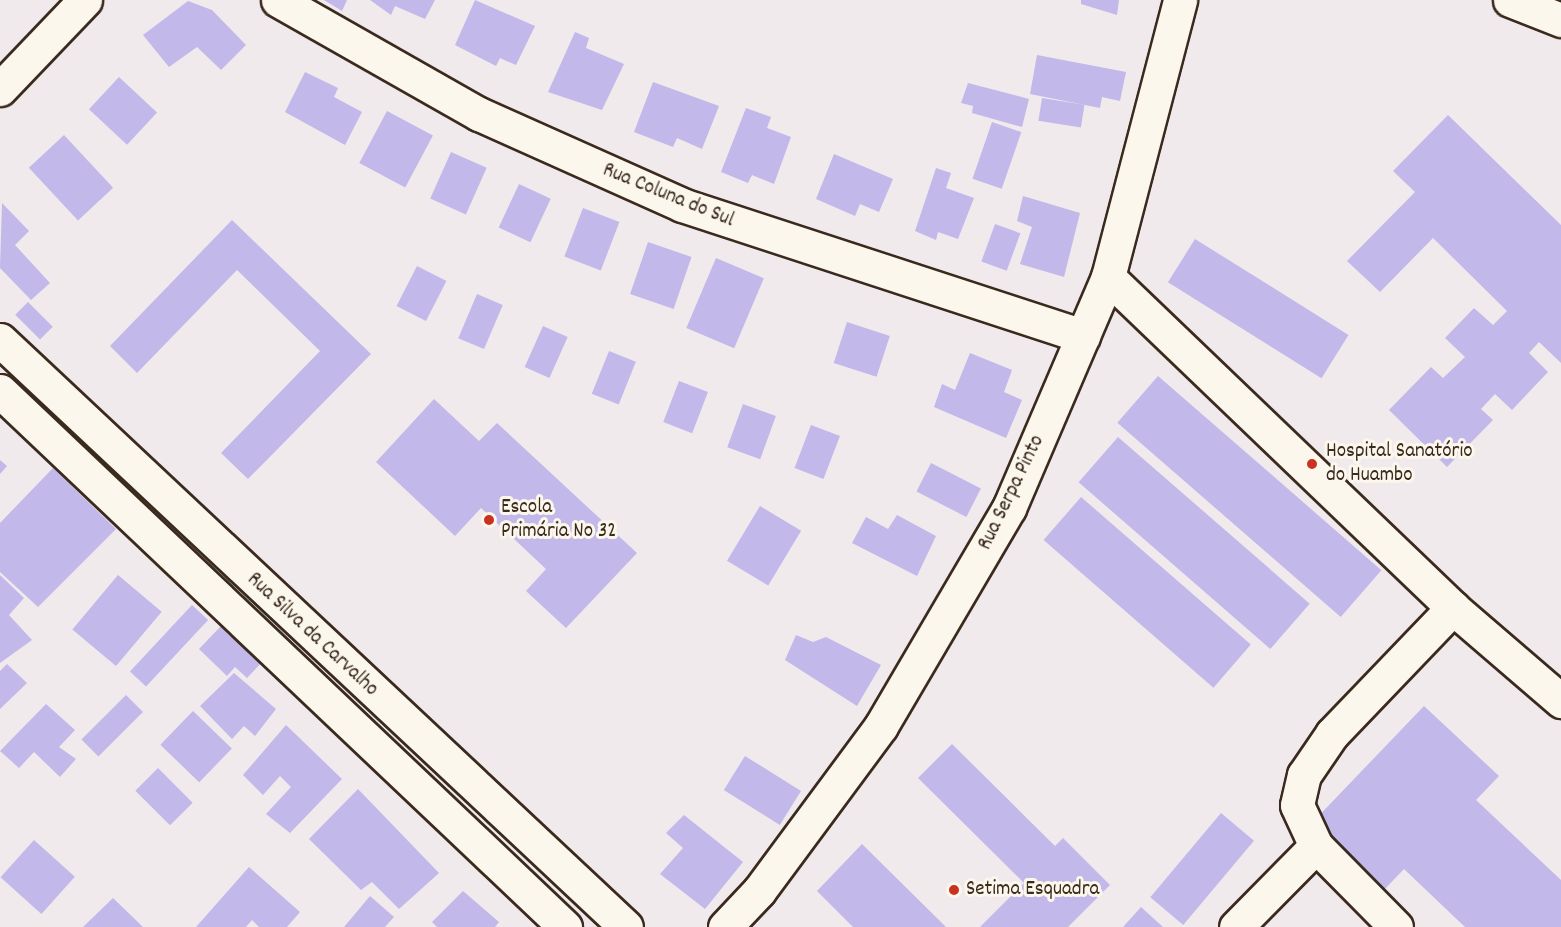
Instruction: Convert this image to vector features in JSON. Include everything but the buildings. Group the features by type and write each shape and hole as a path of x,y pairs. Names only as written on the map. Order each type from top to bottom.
{"street":[{"path":"0,89 85,0"},
{"name":"Rua Coluna do Sul","path":"278,0 479,114 682,205 1083,336"},
{"name":"Rua Serpa Pinto","path":"724,927 759,891 881,726 932,645 1009,508 1108,277 1180,0"},
{"path":"1510,0 1561,20"},
{"path":"1108,277 1453,608 1561,701"},
{"name":"Rua Silva da Carvalho","path":"0,340 481,795 626,927"},
{"name":"Rua Silva da Carvalho","path":"0,391 565,927"},
{"path":"56,446 81,419"},
{"path":"254,633 281,604"},
{"path":"1396,927 1316,846 1297,805 1304,775 1372,689 1453,608"},
{"path":"455,825 481,795"},
{"path":"1236,927 1316,846"}],"place":[{"name":"Hospital Sanatório do Huambo","path":"1312,464"},
{"name":"Escola Primária No 32","path":"489,520"},
{"name":"Setima Esquadra","path":"954,890"}]}
